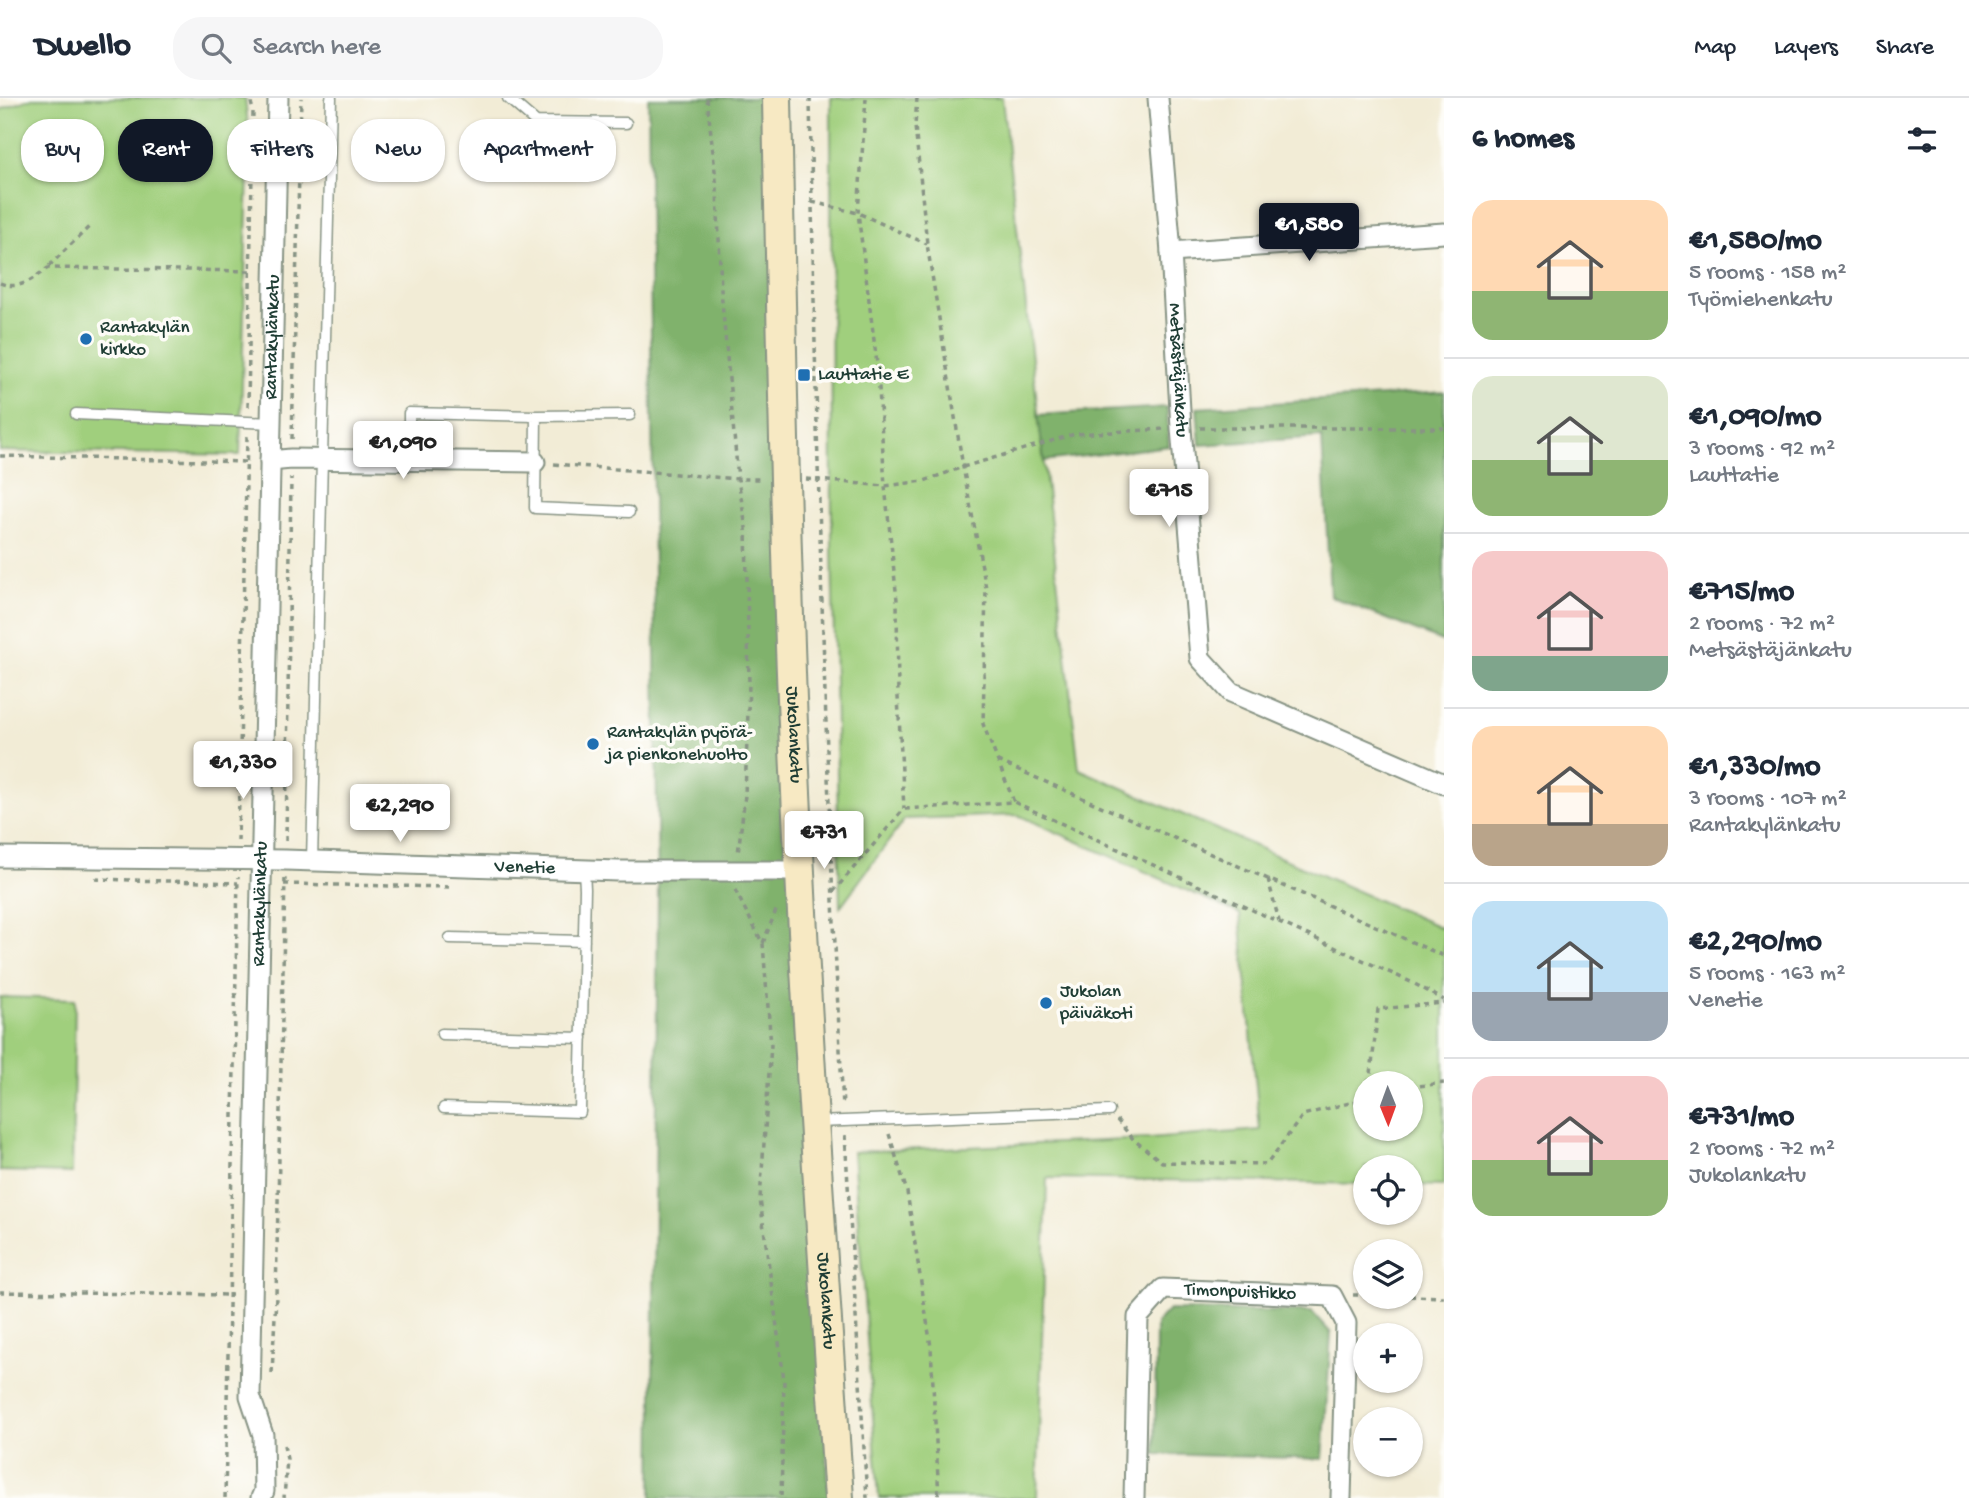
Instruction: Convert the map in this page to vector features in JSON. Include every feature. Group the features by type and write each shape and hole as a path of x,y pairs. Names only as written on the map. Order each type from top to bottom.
{"main road":[{"name":"Jukolankatu","path":"777,98 794,886 839,1498"}],"street":[{"name":"Rantakylänkatu","path":"261,1498 264,1491 263,1435 250,1396 278,98"},
{"name":"Metsästäjänkatu","path":"1158,98 1200,659 1231,692 1444,783"},
{"path":"1171,252 1444,233"},
{"path":"270,461 322,459 535,462"},
{"name":"Venetie","path":"0,857 285,860 736,872 794,886"},
{"name":"Timonpuistikko","path":"1134,1498 1138,1317 1163,1289 1332,1296 1346,1323 1341,1498"}],"lane":[{"path":"312,861 331,98"},
{"path":"508,98 536,122 626,123"},
{"path":"409,461 409,413 630,415"},
{"path":"76,414 271,423"},
{"path":"536,416 535,508 629,512"},
{"path":"444,1108 580,1112 584,870"},
{"path":"450,938 584,941"},
{"path":"442,1034 582,1038"},
{"path":"813,1122 1109,1111"}],"path":[{"path":"225,1498 251,271 253,111 250,98"},
{"path":"271,1385 276,1297 291,459 301,98"},
{"path":"706,98 716,189 721,290 738,479 746,528 749,684 745,795 735,892 763,944 771,1045 760,1199 784,1380 781,1498"},
{"path":"810,98 817,478 831,894 867,1498"},
{"path":"831,894 904,809 898,697 897,600 885,486 878,372 858,213 866,98"},
{"path":"917,98 915,126 927,244 963,467 986,588 984,724 1014,802"},
{"path":"812,202 858,213 927,244"},
{"path":"0,283 10,287 26,283 48,268 90,226"},
{"path":"48,268 251,271"},
{"path":"535,462 738,479 817,478 885,486 924,481 1076,434 1181,428 1444,428"},
{"path":"0,456 270,461"},
{"path":"998,761 1444,956"},
{"path":"904,809 1014,802 1413,983 1444,1001"},
{"path":"93,879 238,884"},
{"path":"1268,879 1279,922"},
{"path":"261,883 462,887"},
{"path":"763,944 794,886"},
{"path":"735,892 747,892"},
{"path":"1371,1071 1378,1009 1444,1001"},
{"path":"1423,1085 1444,1083"},
{"path":"1109,1111 1134,1140 1162,1162 1267,1164 1303,1115 1353,1100"},
{"path":"884,1119 907,1192 930,1347 939,1498"},
{"path":"0,1292 276,1297"},
{"path":"1423,1296 1444,1297"},
{"path":"282,1436 287,1459 284,1498"}],"green space":[{"path":"32,98 245,98 247,119 227,119 227,182 248,182 240,455 0,451 0,110"},
{"path":"648,98 769,98 829,1498 652,1498 658,894"},
{"path":"831,98 1002,98 1079,769 1444,929 1444,1186 1423,1185 1423,1155 1353,1155 1353,1184 1047,1178 1037,1498 879,1498 853,1152 1149,1139 1260,1130 1240,914 1018,815 905,819 840,907 832,549"},
{"path":"1444,392 1444,642 1330,596 1322,437 1200,445 1197,408"},
{"path":"1167,407 1169,446 1044,461 1038,415"},
{"path":"0,997 75,999 72,1173 0,1171"},
{"path":"1169,1310 1312,1312 1331,1333 1323,1459 1155,1454 1156,1324"}],"place":[{"name":"Rantakylän kirkko","path":"86,339"},
{"name":"Lauttatie E","path":"804,375"},
{"name":"Rantakylän pyörä- ja pienkonehuolto","path":"593,744"},
{"name":"Jukolan päiväkoti","path":"1046,1003"}]}
